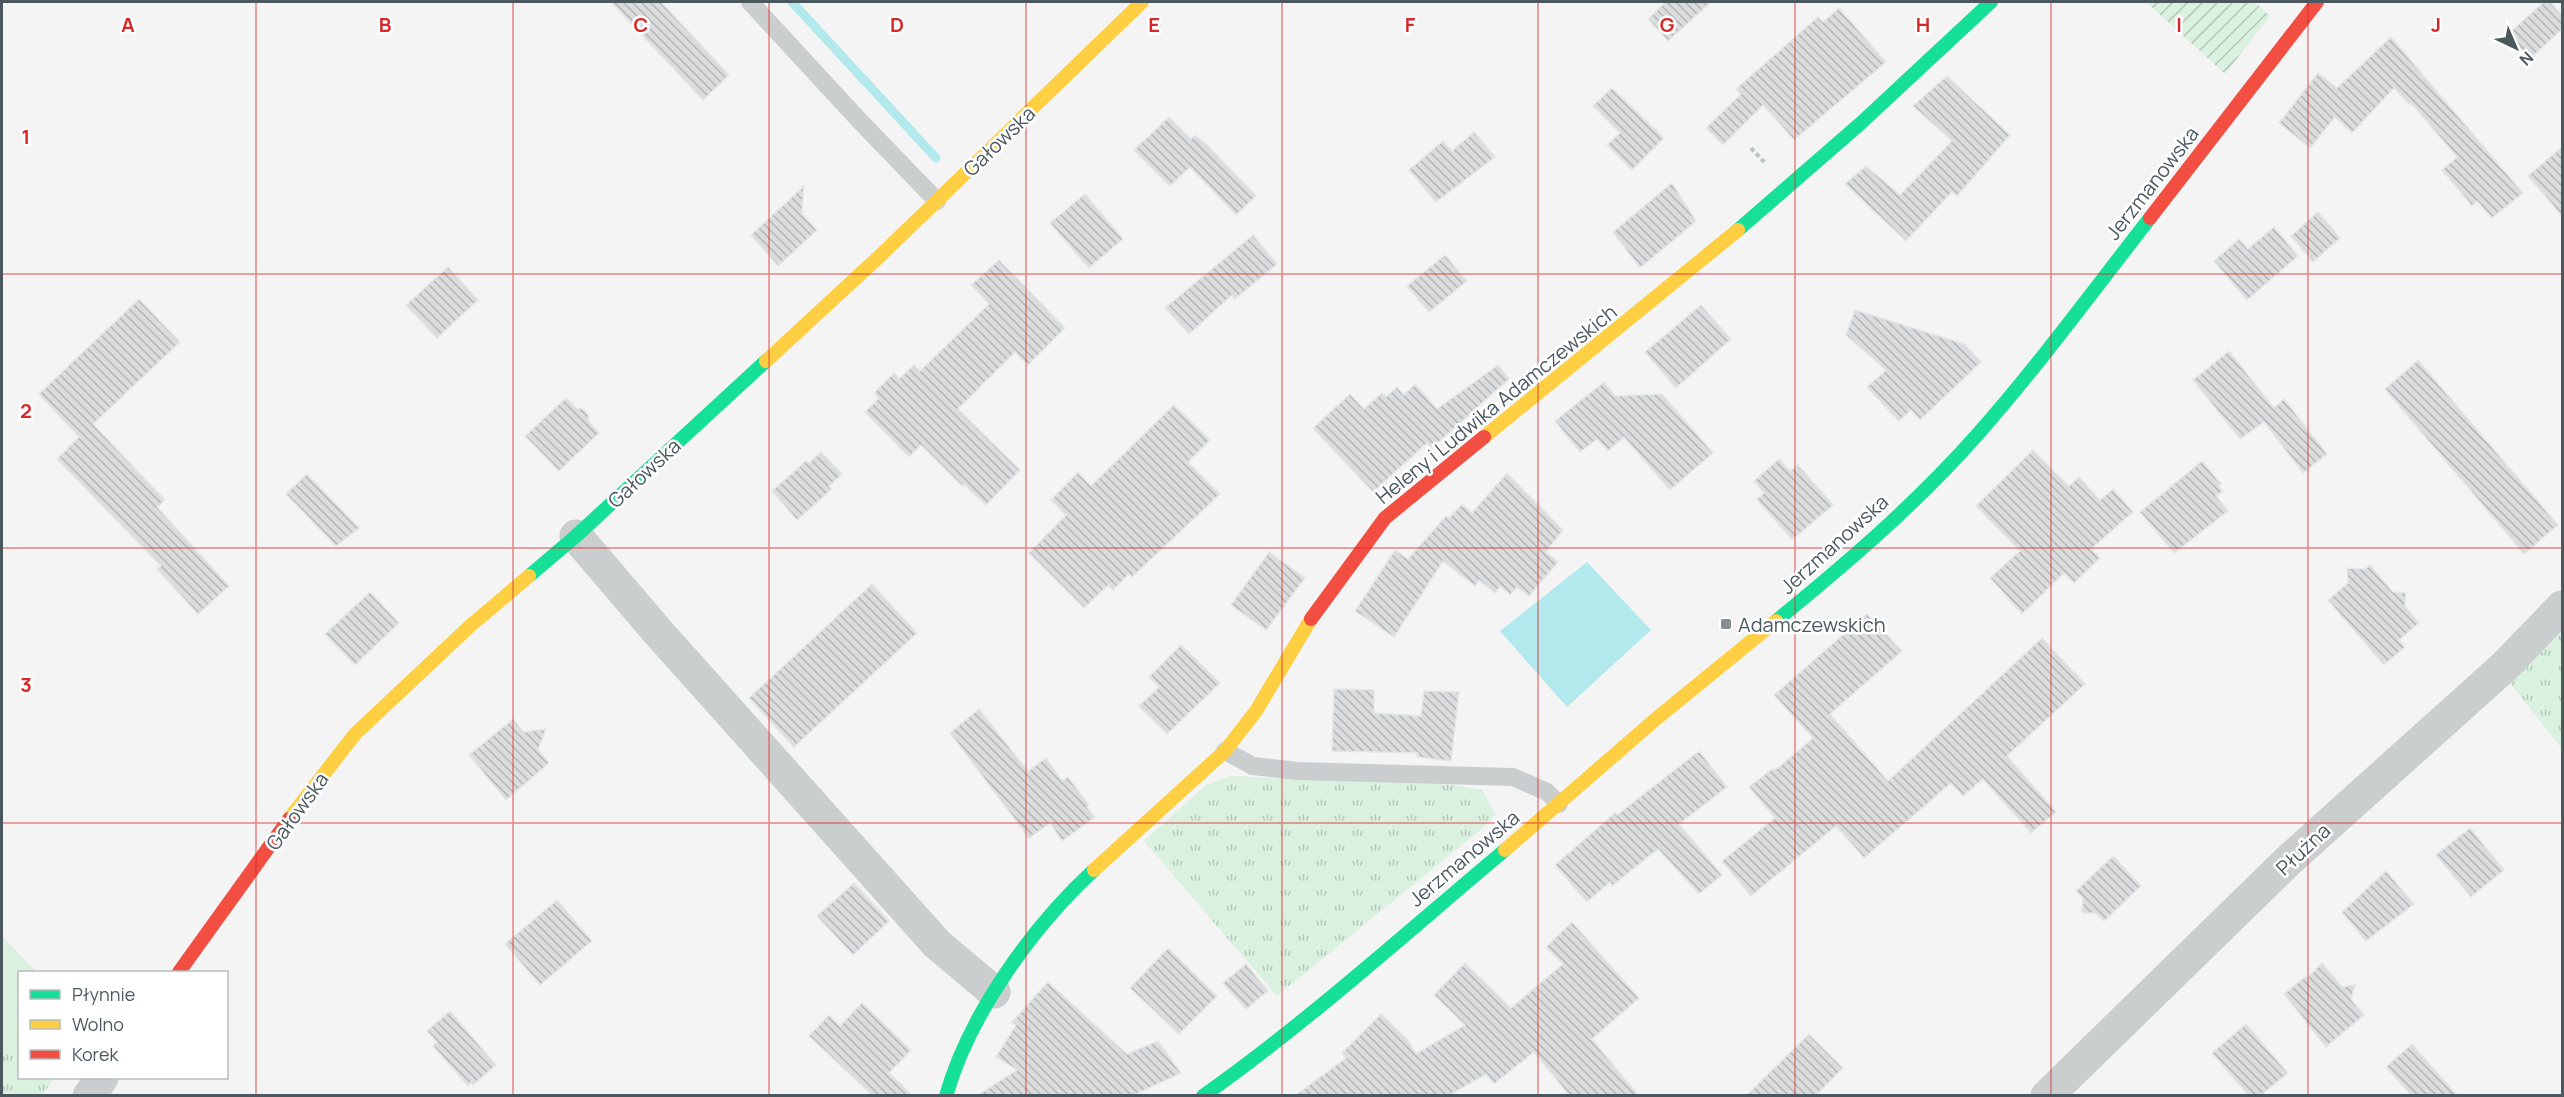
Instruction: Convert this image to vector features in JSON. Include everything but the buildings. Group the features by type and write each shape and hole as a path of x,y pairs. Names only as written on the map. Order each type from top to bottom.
{"street":[{"name":"Gałowska","path":"180,971 312,788 355,734 470,626 576,536 937,201 1142,2"},
{"name":"Heleny i Ludwika Adamczewskich","path":"946,1095 954,1068 994,992 1021,951 1073,890 1225,751 1256,711 1310,620 1385,518 1718,247 1862,123 1991,2"},
{"name":"Jerzmanowska","path":"1203,1095 1248,1064 1318,1008 1657,718 1846,564 1956,458 2059,335 2317,2"},
{"path":"576,536 658,632 937,944 994,992"},
{"name":"Płużna","path":"2047,1095 2289,860 2505,666 2562,607"},
{"path":"89,1095 101,1079"}],"lane":[{"path":"750,2 937,201"},
{"path":"1225,751 1253,766 1297,771 1513,777 1547,792 1559,804"}],"green space":[{"path":"2146,2 2255,2 2270,16 2225,74"},
{"path":"2562,632 2562,749 2510,683"},
{"path":"1231,776 1456,785 1482,790 1495,814 1484,827 1277,996 1144,841 1206,785"},
{"path":"2,936 35,971 18,971 18,1079 54,1079 42,1095 2,1095"},
{"path":"2,936 35,971 18,971 18,1026 2,1042"}],"water":[{"path":"1587,562 1651,630 1567,707 1500,631"}],"waterway":[{"path":"792,2 936,158"}],"traffic: fast":[{"path":"1738,230 1861,123 1991,2"},
{"path":"1776,621 1880,532 1954,460 2022,382 2150,218"},
{"path":"529,576 576,536 766,361"},
{"path":"1203,1096 1281,1038 1505,850"},
{"path":"946,1096 956,1065 970,1035 1005,974 1048,918 1094,870"}],"traffic: slow":[{"path":"766,361 883,253 1142,2"},
{"path":"1484,437 1738,230"},
{"path":"289,819 355,734 470,626 529,576"},
{"path":"1094,870 1225,751 1256,711 1311,619"},
{"path":"1505,850 1657,718 1776,621"}],"traffic: jam":[{"path":"2150,218 2317,2"},
{"path":"1311,619 1385,518 1484,437"},
{"path":"180,971 289,819"}],"place":[{"name":"Adamczewskich","path":"1726,624"}]}
